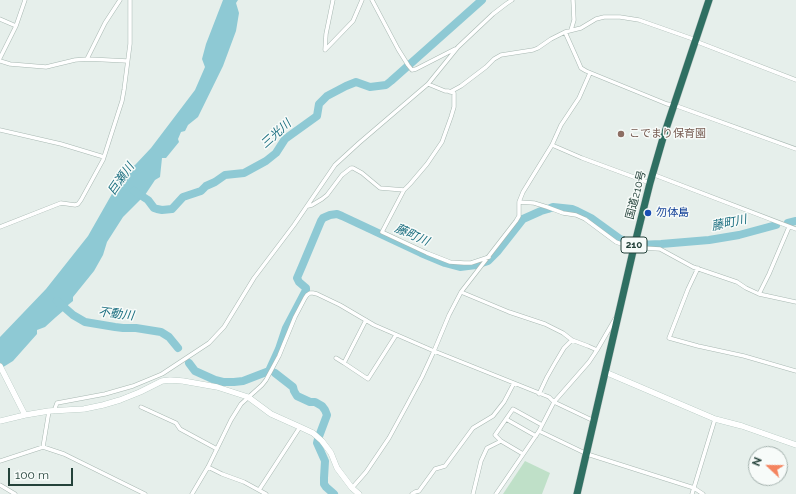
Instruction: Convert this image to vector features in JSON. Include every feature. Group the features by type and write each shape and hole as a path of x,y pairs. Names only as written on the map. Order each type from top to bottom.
{"highway":[{"name":"国道210号","path":"577,494 652,174 709,0"}],"main road":[{"path":"0,366 24,416"},
{"path":"605,372 715,419 742,426 796,445"},
{"path":"0,422 51,411 84,409 103,405 140,392 162,381 183,381 217,387 248,397 271,414 312,433 322,441 331,453 336,468 352,488 359,494"}],"street":[{"path":"25,0 16,26 0,60 10,64 46,66 87,59 127,61"},
{"path":"87,59 105,23 120,0"},
{"path":"333,0 326,34 325,50 353,21 362,0"},
{"path":"372,0 412,70 458,48"},
{"path":"44,447 51,411 57,404 105,394 133,386 162,374 209,342 224,327 254,278 308,206 335,165 428,84 458,48 493,14 512,0"},
{"path":"571,30 574,20 573,0"},
{"path":"0,227 61,203 71,205 78,204 104,157 122,101 130,44 129,1"},
{"path":"450,92 501,55 533,50 565,32 581,28 596,19 604,17 620,17 639,20 696,40 796,80"},
{"path":"0,19 16,26"},
{"path":"565,32 581,68 590,73 668,104 796,149"},
{"path":"352,488 366,472 389,438 422,377 449,315 461,292 519,216 519,202 523,192 552,145 561,125 579,98 590,73"},
{"path":"428,84 444,91 454,93 454,107 451,117 442,142 427,164 404,190 382,232 427,254 450,262 471,263 488,258"},
{"path":"0,130 60,144 104,157"},
{"path":"552,145 582,158 650,183"},
{"path":"308,206 327,195 342,175 351,168 362,173 380,188 404,190"},
{"path":"652,174 796,229"},
{"path":"519,202 534,203 576,216 584,219 616,242 634,247 660,249 693,267 737,282 760,294 796,302"},
{"path":"760,294 790,227"},
{"path":"698,268 688,289 669,338 744,356 796,371"},
{"path":"461,292 509,312 545,324 563,333 572,340 597,350"},
{"path":"192,494 208,467 235,413 241,404 266,380 279,356 295,317 307,295 310,293 318,294 340,305 374,325 549,398 554,402 594,421"},
{"path":"496,494 536,436 554,402 589,362 620,310"},
{"path":"344,363 366,320"},
{"path":"336,358 368,379 396,334"},
{"path":"539,394 555,362 564,348 572,340"},
{"path":"412,494 420,491 435,469 445,466 473,428 493,416 504,402 514,383"},
{"path":"141,407 176,423 180,429 217,449"},
{"path":"523,454 501,441 495,435 513,408 542,425"},
{"path":"506,419 536,436"},
{"path":"692,494 715,419"},
{"path":"259,490 300,427"},
{"path":"539,431 587,454 694,488 702,494"},
{"path":"473,494 481,461 487,448 501,441"},
{"path":"0,461 44,447 64,454 145,494"},
{"path":"208,467 244,482 266,494"},
{"path":"0,485 15,494"}],"green space":[{"path":"525,461 550,473 542,494 503,494"}],"water":[{"name":"巨瀬川","path":"223,0 238,0 236,3 239,13 236,31 223,66 198,117 188,125 185,131 181,132 178,139 179,142 166,158 162,158 160,177 155,180 145,195 123,217 107,242 103,255 94,271 73,297 73,301 45,327 37,330 37,334 13,361 0,369 0,337 46,289 88,236 125,171 135,165 151,148 195,90 205,67 202,59 206,44"}],"waterway":[{"name":"三光川","path":"134,191 148,200 154,208 162,210 172,209 183,197 201,191 206,186 225,175 244,173 266,161 276,153 285,139 317,116 319,104 327,96 356,82 370,87 386,85 482,0"},
{"name":"藤町川","path":"269,371 279,349 286,328 306,290 297,278 321,221 323,218 330,215 337,214 421,253 445,263 460,267 476,265 488,261 523,219 553,207 577,211 591,218 620,239 631,244"},
{"name":"藤町川","path":"788,223 796,221"},
{"name":"藤町川","path":"638,245 709,240 739,235 776,225"},
{"name":"不動川","path":"57,301 73,315 85,322 161,332 169,337 178,348"},
{"name":"不動川","path":"189,363 195,371 223,382 243,381 269,371"},
{"name":"不動川","path":"275,373 293,387 297,396 310,402 315,402 322,406 325,410 327,415 317,443 325,461 324,484 334,494"}],"place":[{"name":"こでまり保育園","path":"621,134"},
{"name":"勿体島","path":"648,213"}]}
